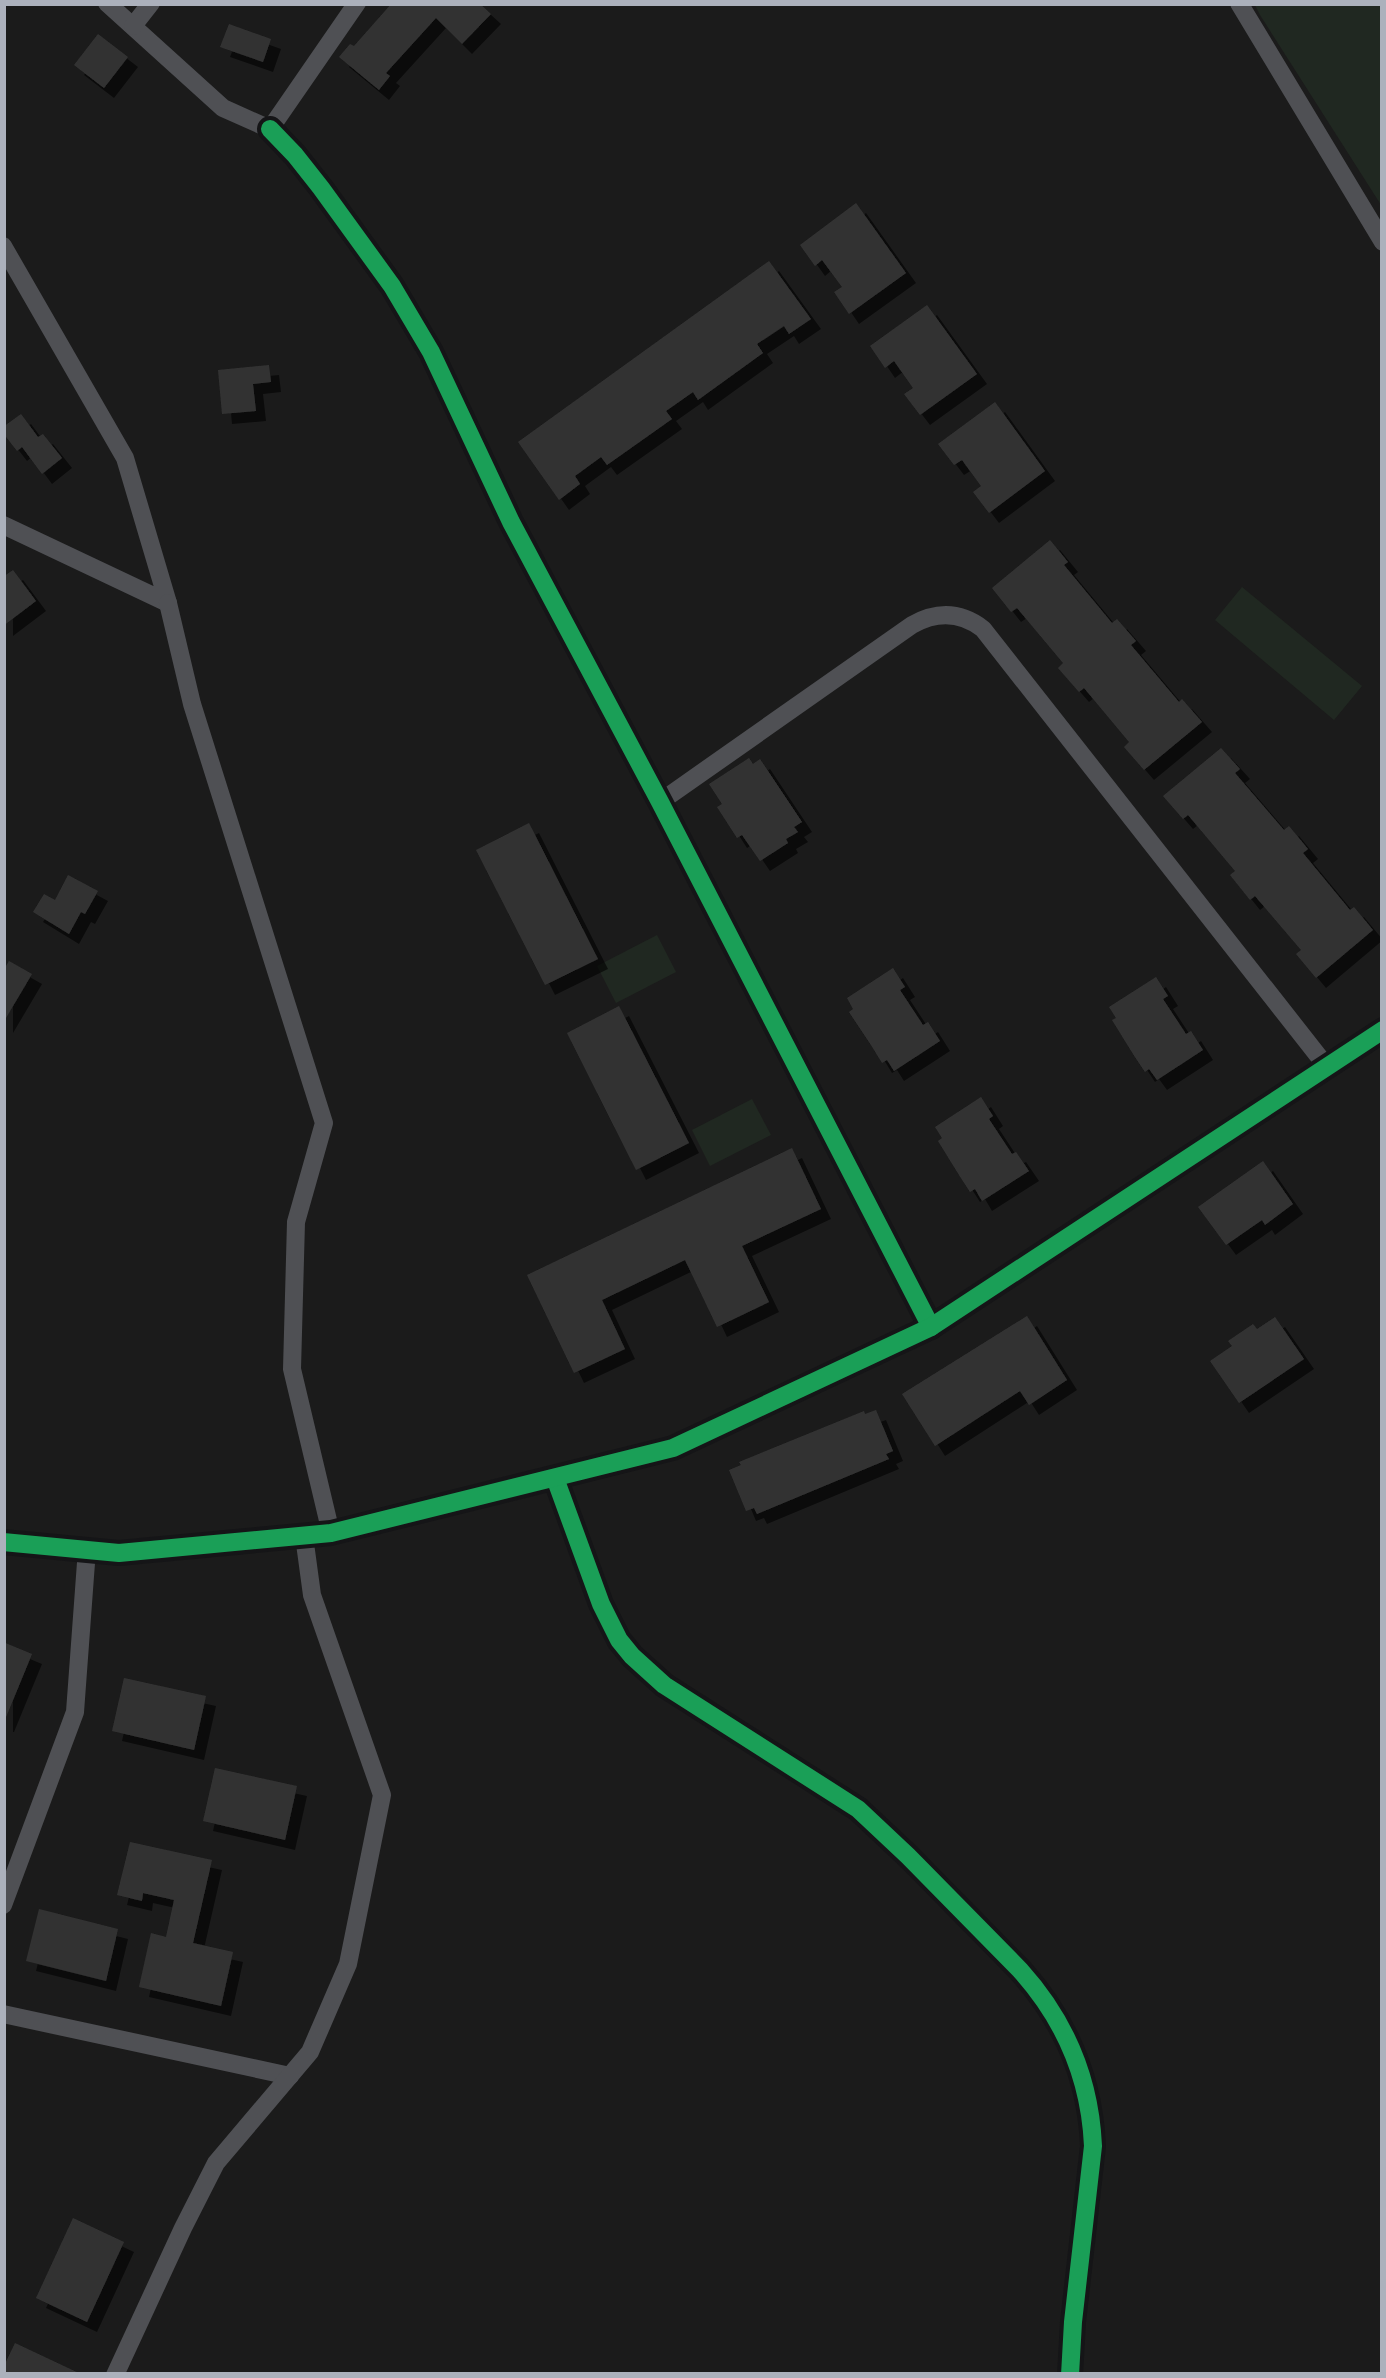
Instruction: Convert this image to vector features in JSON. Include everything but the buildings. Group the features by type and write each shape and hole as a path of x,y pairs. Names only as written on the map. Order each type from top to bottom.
{"street":[{"path":"106,3 223,108 270,129 296,154 392,286 431,352 511,523 931,1327"},
{"path":"133,26 151,3"},
{"path":"270,129 357,3"},
{"path":"1239,3 1383,242"},
{"path":"3,246 125,458 192,704 324,1123 296,1222 292,1369 331,1533"},
{"path":"3,525 168,603"},
{"path":"660,802 923,619 946,614 967,619 983,629 1328,1067"},
{"path":"3,1542 119,1552 331,1533 674,1448 931,1327 1383,1030"},
{"path":"555,1478 609,1623 632,1656 664,1684 858,1809 1020,1970 1059,2021 1084,2078 1093,2146 1070,2375"},
{"path":"115,2375 216,2163 310,2052 348,1964 382,1795 312,1595 304,1536"},
{"path":"3,1905 75,1712 87,1550"},
{"path":"3,2014 290,2076"}],"shaded area":[{"path":"1254,3 1383,3 1383,208 1260,15"},
{"path":"1242,587 1362,686 1334,720 1215,620"},
{"path":"657,935 676,972 616,1003 597,966"},
{"path":"752,1099 771,1135 710,1166 692,1130"}],"cycle path":[{"path":"270,129 321,188 392,286 431,352 511,522 931,1327"},
{"path":"3,1542 119,1553 331,1533 673,1448 931,1327 1383,1030"},
{"path":"555,1478 601,1604 632,1656 664,1685 858,1809 1020,1970 1063,2030 1087,2097 1093,2146 1070,2375"}]}
